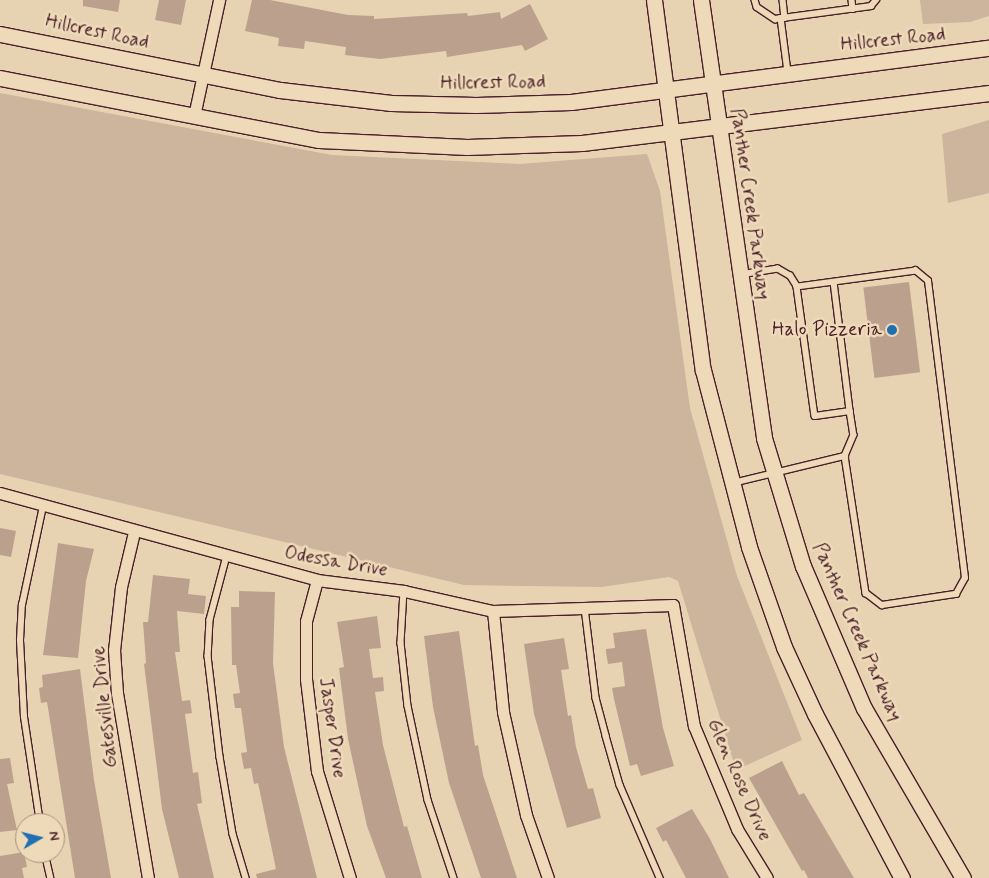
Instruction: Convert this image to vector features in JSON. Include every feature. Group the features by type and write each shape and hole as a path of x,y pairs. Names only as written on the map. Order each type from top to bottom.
{"main road":[{"path":"654,0 703,370 748,547 784,647 814,714 902,878"},
{"name":"Panther Creek Parkway","path":"701,0 764,438 802,566 864,708 963,878"},
{"name":"Hillcrest Road","path":"0,34 280,90 391,103 571,102 788,72 989,48"},
{"path":"0,78 319,140 467,147 582,143 989,93"}],"street":[{"path":"194,116 219,0"},
{"name":"Odessa Drive","path":"0,494 134,532 317,580 404,591 493,611 673,604"},
{"name":"Gatesville Drive","path":"134,532 121,587 114,650 117,693 148,878"},
{"name":"Jasper Drive","path":"317,580 306,621 306,679 317,771 350,878"},
{"name":"Glen Rose Drive","path":"673,604 694,726 737,829 767,878"},
{"path":"493,611 503,712 526,815 548,878"}],"lane":[{"path":"756,0 757,7 774,19 871,6 876,0"},
{"path":"782,0 788,72"},
{"path":"852,0 853,9"},
{"path":"740,275 778,269 790,276 797,287 815,416 850,411"},
{"path":"797,287 834,282 916,271 928,281 965,578 956,594 882,605 866,593 845,456 854,435 834,282"},
{"path":"731,484 774,471 845,456"},
{"path":"38,813 24,717 20,640 22,605 43,506"},
{"path":"227,556 210,620 208,656 221,766 233,834 246,878"},
{"path":"404,591 401,643 410,714 428,800 454,878"},
{"path":"584,608 596,698 606,736 620,785 660,878"},
{"path":"47,863 51,878"}],"shaded area":[{"path":"920,0 989,0 989,16 970,22 923,24"},
{"path":"0,93 332,155 520,164 647,154 660,191 690,408 737,576 802,740 736,770 678,581 669,577 602,587 464,585 0,474"},
{"path":"989,120 989,193 948,203 942,134"}],"building":[{"path":"83,0 120,0 118,12 83,6"},
{"path":"159,0 186,0 181,25 155,20"},
{"path":"252,0 270,0 348,15 374,16 374,19 467,13 468,16 500,12 501,19 530,4 548,39 525,51 522,45 447,57 446,51 380,59 345,55 346,47 305,41 304,49 278,46 279,38 245,31"},
{"name":"Halo Pizzeria","path":"909,282 920,372 874,378 863,288"},
{"path":"0,528 16,531 11,557 0,555"},
{"path":"58,543 94,549 86,581 78,658 43,655"},
{"path":"153,575 190,579 188,594 206,596 204,614 177,611 180,652 175,652 182,701 190,700 192,713 185,714 193,773 198,772 202,803 197,804 214,878 179,878 162,809 144,664 146,663 143,622 148,622"},
{"path":"239,591 275,592 273,663 284,747 317,878 257,878 256,874 276,869 258,783 254,784 251,768 244,769 241,753 247,752 241,708 235,708 233,694 240,693 236,665 232,665 231,607 239,607"},
{"path":"377,616 381,648 369,649 373,678 383,677 384,691 375,692 383,745 404,827 407,826 422,878 386,878 367,826 348,739 339,668 344,667 337,622"},
{"path":"646,629 663,728 674,766 641,776 637,764 630,766 612,688 625,686 622,662 608,664 606,649 615,648 613,633"},
{"path":"459,631 475,746 478,745 483,775 517,878 481,878 449,783 433,707 424,636"},
{"path":"564,638 569,669 561,670 568,716 571,715 576,747 588,789 593,788 601,818 567,828 534,714 524,644"},
{"path":"80,669 94,780 111,878 75,878 47,702 41,703 39,688 43,687 42,675"},
{"path":"10,758 14,783 7,784 15,821 15,830 0,832 0,759"},
{"path":"782,761 799,795 804,793 854,878 808,878 804,870 802,871 749,778"},
{"path":"692,809 710,839 729,878 686,878 666,840 663,842 656,828"},
{"path":"15,854 15,863 26,863 27,867 22,868 24,878 0,878 0,856"}],"place":[{"name":"Halo Pizzeria","path":"892,330"}]}
